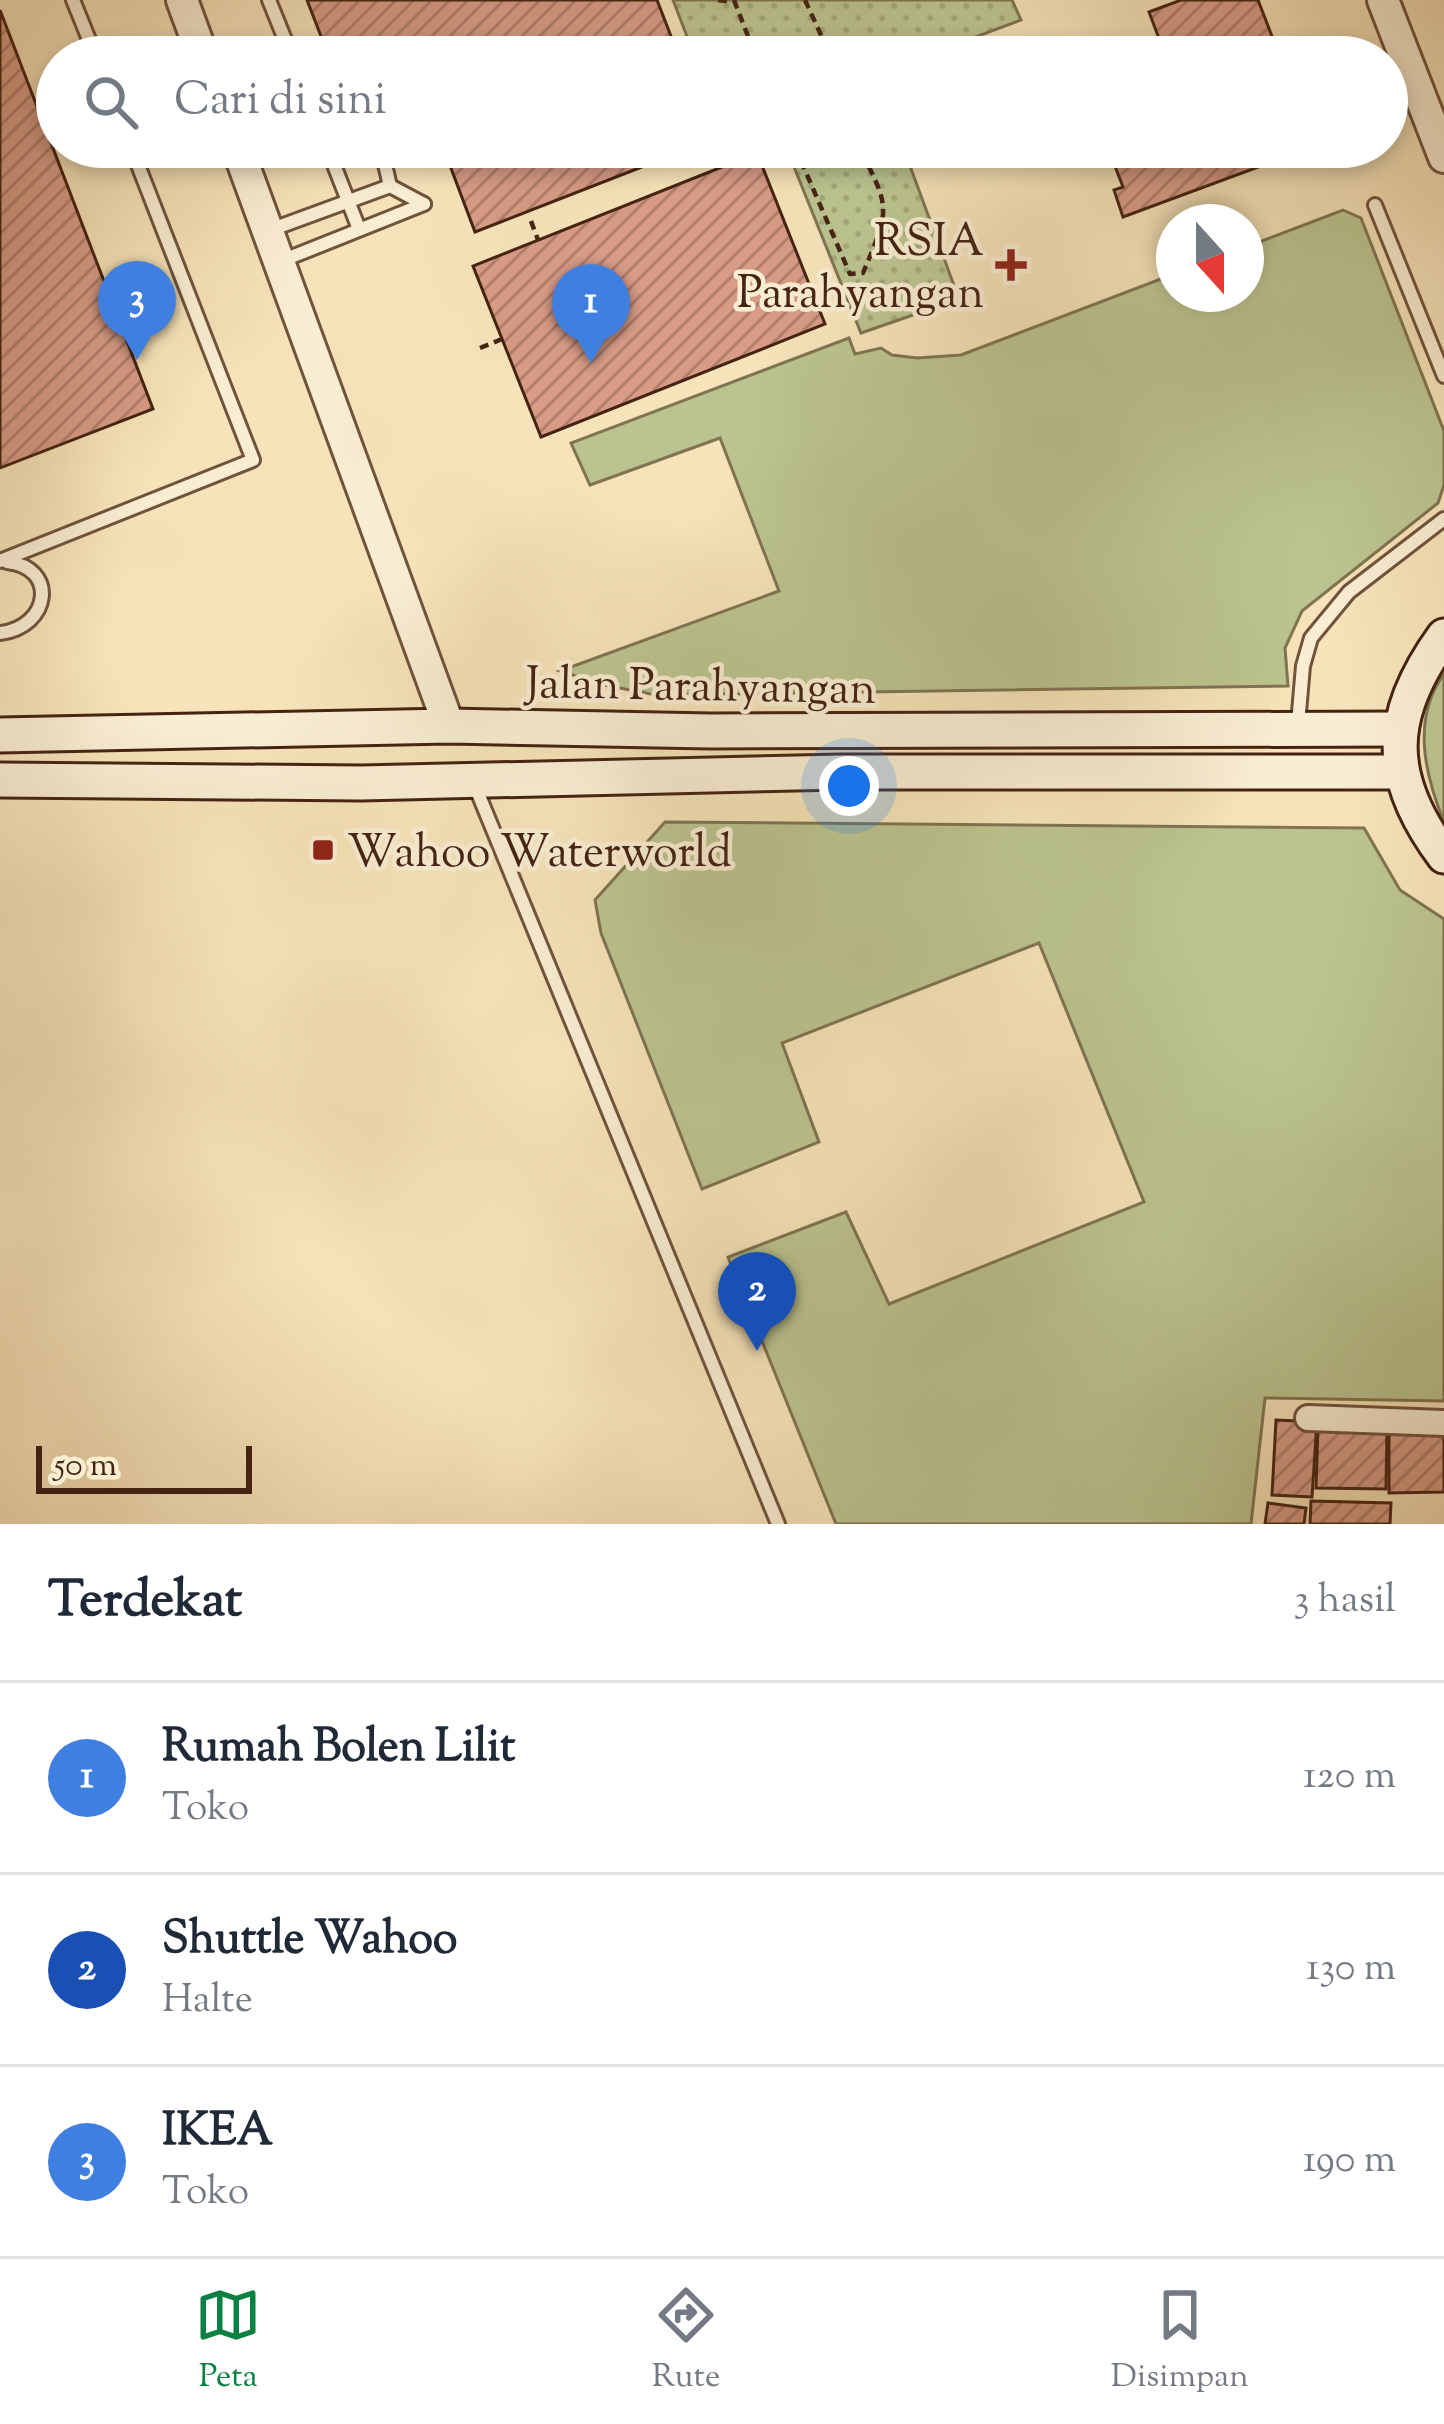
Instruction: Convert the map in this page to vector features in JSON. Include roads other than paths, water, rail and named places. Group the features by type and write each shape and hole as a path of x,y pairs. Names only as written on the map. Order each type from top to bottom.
{"main road":[{"path":"1444,636 1420,670 1400,729 1400,772 1417,820 1444,856"},
{"name":"Jalan Parahyangan","path":"0,735 449,726 711,731 1400,729"},
{"name":"Jalan Parahyangan","path":"0,780 473,781 841,772 1400,772"}],"street":[{"path":"182,0 195,36"},
{"path":"1383,0 1397,36"},
{"path":"1408,64 1444,157"},
{"path":"245,168 449,726"},
{"path":"1308,1418 1444,1424"}],"lane":[{"path":"73,0 88,36"},
{"path":"269,0 284,36"},
{"path":"0,562 253,460 139,168"},
{"path":"335,168 359,230"},
{"path":"385,168 390,186"},
{"path":"269,231 390,186 424,204 280,261"},
{"path":"1375,205 1444,376"},
{"path":"1298,731 1311,638 1349,592 1444,518"},
{"path":"0,562 28,568 36,576 42,599 33,621 0,633"},
{"path":"473,781 778,1524"}],"place":[{"name":"RSIA Parahyangan","path":"1011,265"},
{"name":"IKEA","path":"137,360"},
{"name":"Rumah Bolen Lilit","path":"591,363"},
{"name":"Wahoo Waterworld","path":"323,850"},
{"name":"Shuttle Wahoo","path":"757,1351"}]}
